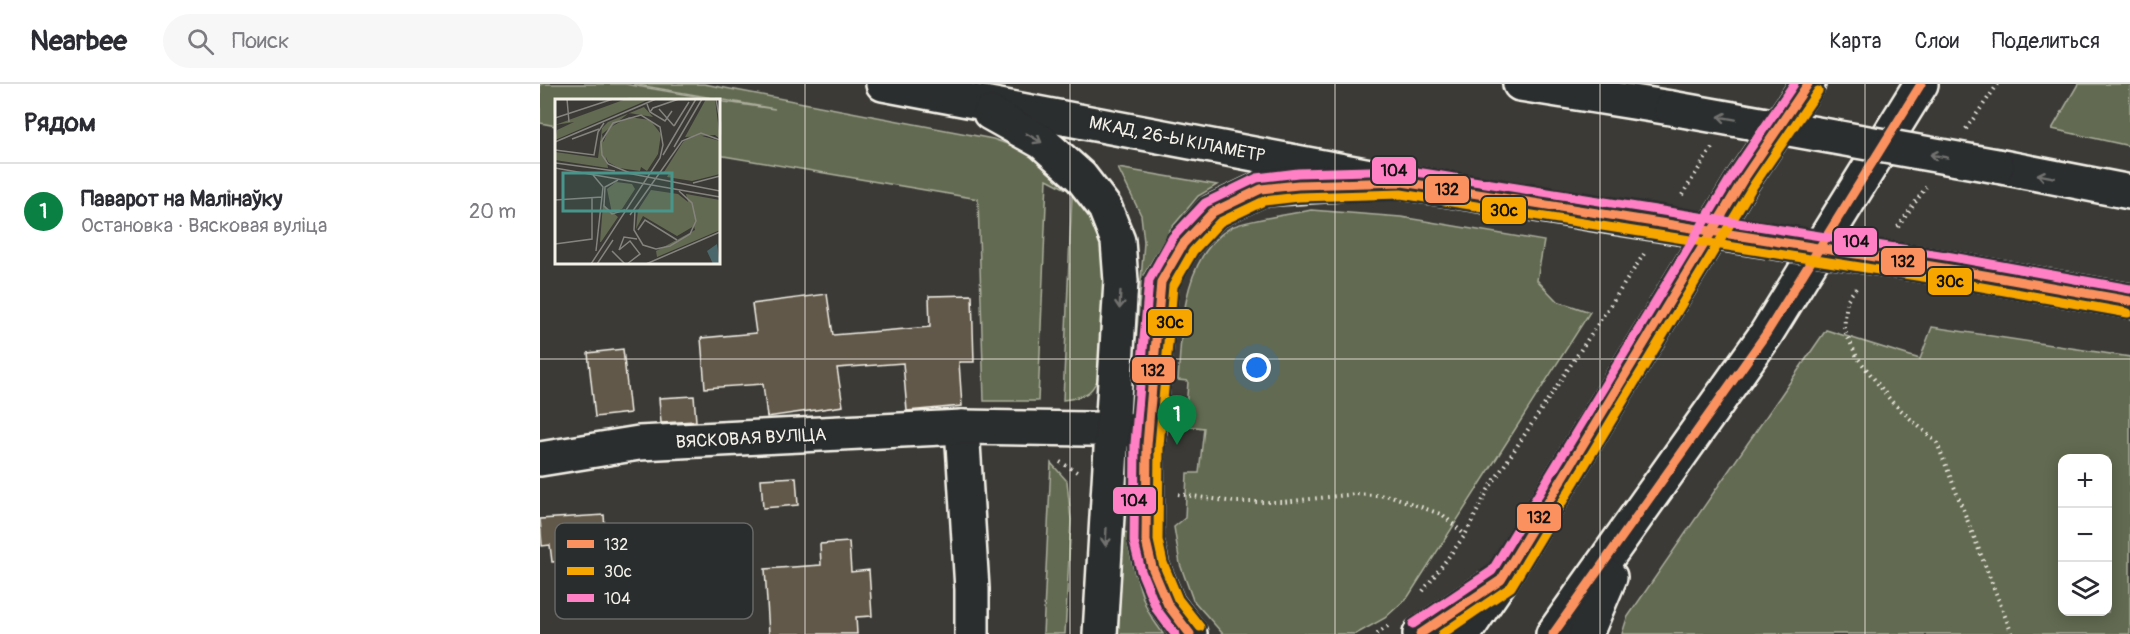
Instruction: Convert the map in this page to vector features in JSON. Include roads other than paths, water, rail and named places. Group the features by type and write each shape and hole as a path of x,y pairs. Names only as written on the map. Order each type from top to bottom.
{"main road":[{"name":"МКАД, 26-Ы КІЛАМЕТР","path":"883,84 1402,182 1950,269 2130,301"},
{"path":"1520,84 1671,108 2130,192"},
{"path":"1464,634 1501,580 1743,180 1808,84"},
{"path":"1553,634 1766,334 1921,84"},
{"path":"965,99 1042,142 1081,177 1105,208 1118,241 1121,281 1100,634"},
{"path":"1190,634 1168,605 1152,567 1146,541 1145,511 1149,430 1161,282 1183,243 1213,212 1262,189 1298,185 1402,182"},
{"path":"972,634 974,427"},
{"name":"ВЯСКОВАЯ ВУЛІЦА","path":"540,459 639,443 974,427 1149,430"},
{"path":"1586,634 1630,528"},
{"path":"1405,629 1501,580"}],"place":[{"name":"Паварот на Малінаўку","path":"1177,445"}]}
